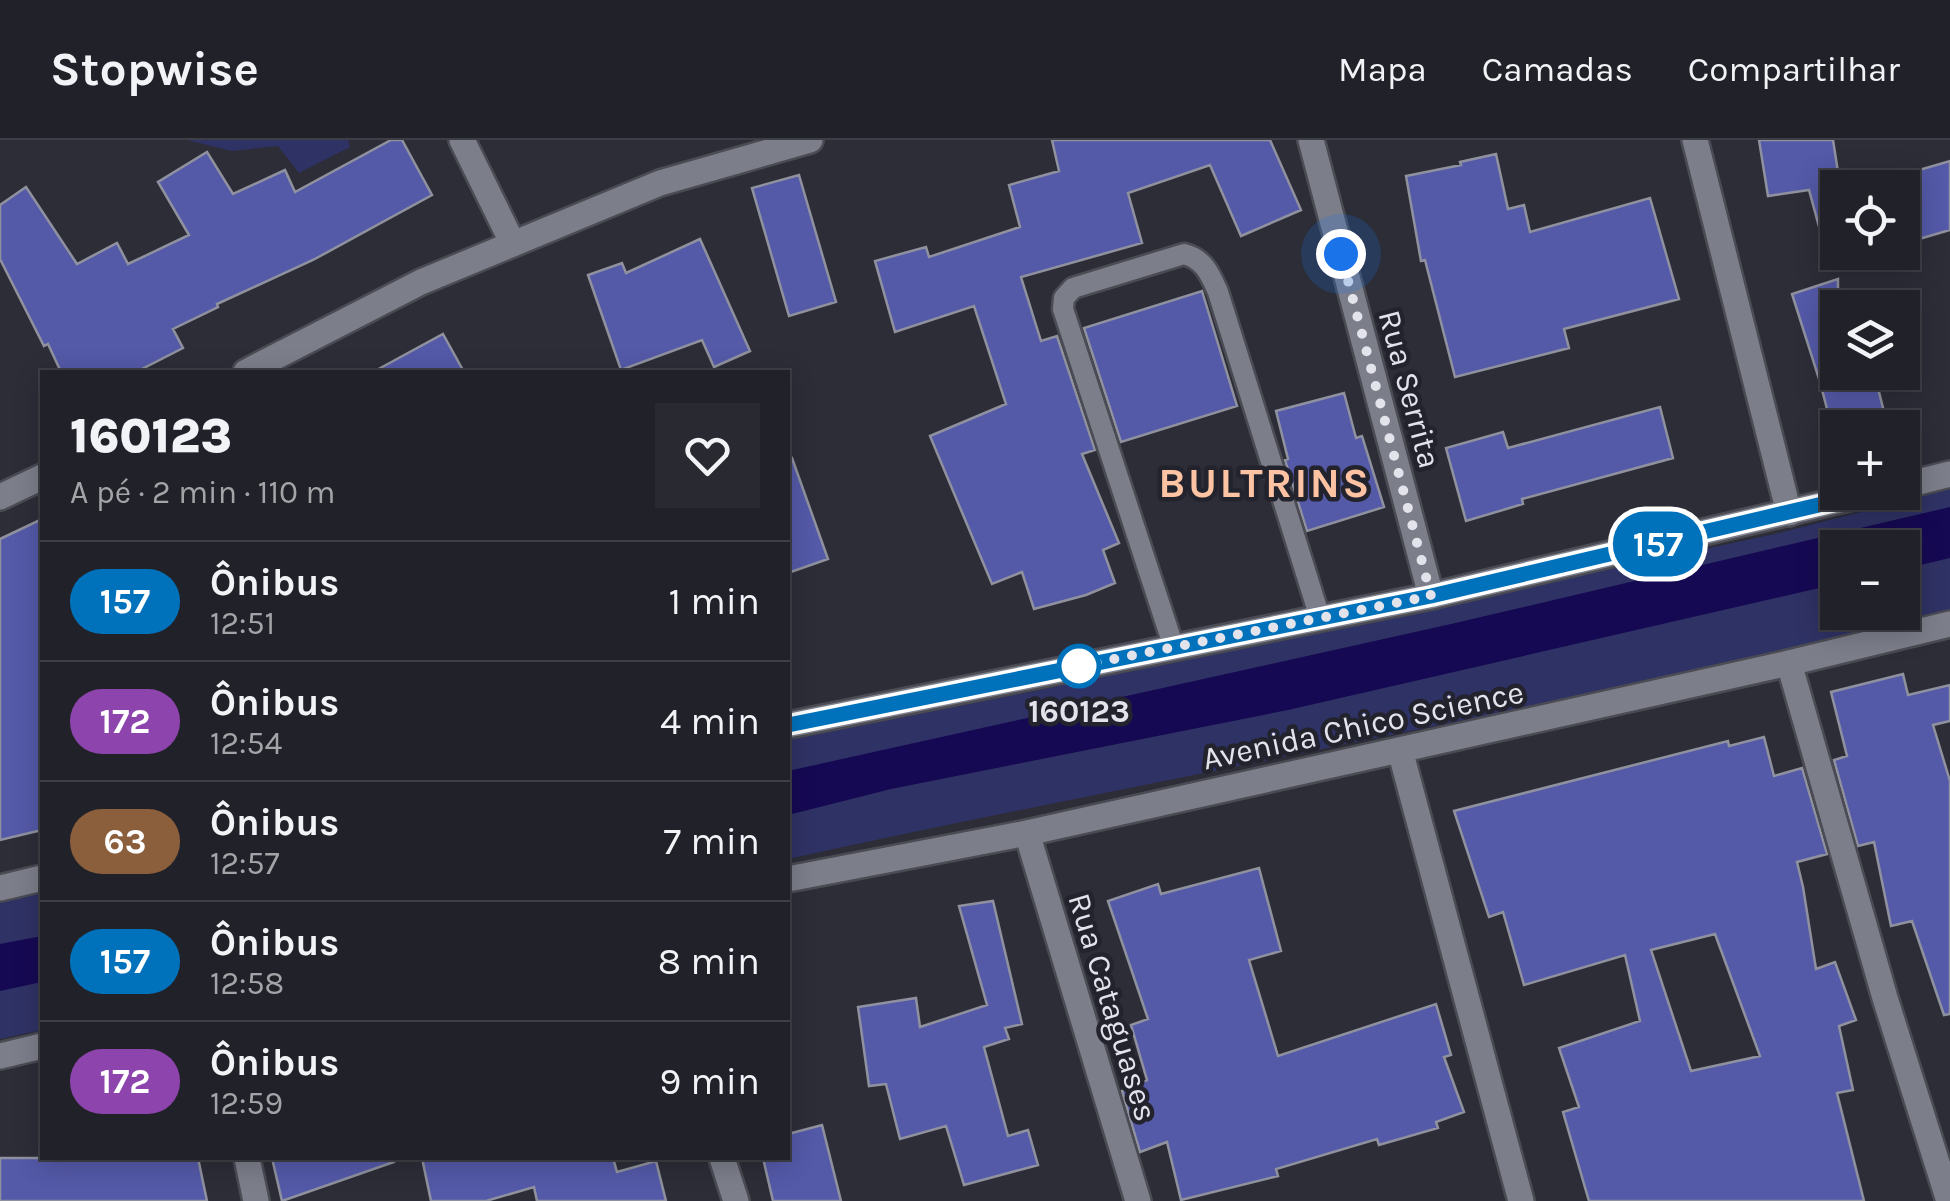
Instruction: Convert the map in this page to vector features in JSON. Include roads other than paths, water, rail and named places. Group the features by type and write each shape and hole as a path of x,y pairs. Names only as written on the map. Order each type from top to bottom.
{"street":[{"path":"462,140 512,244"},
{"path":"250,370 421,282 660,183 810,140"},
{"name":"Rua Serrita","path":"1311,140 1431,596"},
{"path":"1696,140 1789,513"},
{"path":"1920,482 1950,474"},
{"path":"0,498 40,478"},
{"path":"790,725 1431,596 1820,505"},
{"name":"Avenida Chico Science","path":"790,879 1026,832 1400,750 1789,664 1950,624"},
{"path":"1789,664 1879,979 1949,1201"},
{"path":"1400,750 1520,1201"},
{"name":"Rua Cataguases","path":"1026,832 1138,1201"},
{"path":"0,888 40,878"},
{"path":"0,1056 40,1046"},
{"path":"247,1160 256,1201"},
{"path":"723,1160 736,1201"}],"lane":[{"path":"1174,648 1062,309 1064,298 1073,288 1184,254 1195,257 1209,271 1218,292 1320,618"}],"place":[{"name":"160123","path":"1079,666"}],"district":[{"name":"BULTRINS","path":"1265,482"}]}
